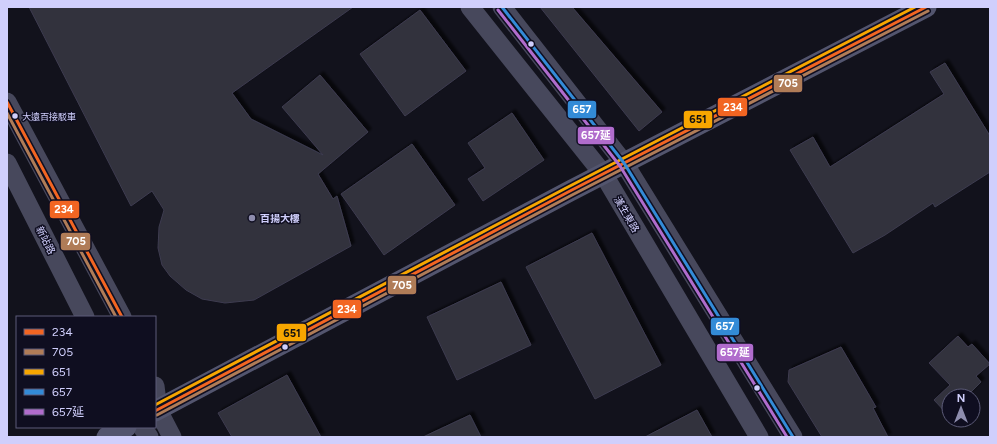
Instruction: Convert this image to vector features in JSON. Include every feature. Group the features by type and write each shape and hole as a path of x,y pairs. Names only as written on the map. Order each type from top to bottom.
{"main road":[{"path":"156,410 290,338 604,175 624,163 926,7"},
{"path":"107,437 124,428"}],"street":[{"name":"漢生東路","path":"470,7 604,175 759,437"},
{"path":"502,7 624,163 793,437"},
{"path":"7,102 121,316"},
{"name":"新站路","path":"7,163 84,316"},
{"path":"156,410 172,437"},
{"path":"143,428 149,437"}],"building":[{"path":"29,7 353,7 232,93 251,119 323,155 282,107 320,75 368,132 318,174 333,199 337,196 351,246 254,300 225,303 202,299 186,290 170,276 162,265 158,248 159,227 164,210 152,191 131,206"},
{"path":"540,7 572,7 662,112 639,131"},
{"path":"420,10 466,71 405,116 360,54"},
{"path":"945,63 990,136 990,172 935,207 933,203 885,235 853,253 790,150 813,137 830,167 944,94 930,72"},
{"path":"512,113 544,160 483,201 468,179 485,168 468,143"},
{"path":"412,144 455,205 384,255 341,194"},
{"path":"592,233 661,365 595,399 526,267"},
{"path":"501,282 531,345 457,380 427,317"},
{"path":"958,336 968,347 972,344 990,364 976,376 981,382 975,388 947,388 950,385 929,363"},
{"path":"841,347 876,407 873,408 888,437 822,437 788,382 789,370"},
{"path":"287,375 321,437 232,437 218,413"},
{"path":"941,393 941,407 934,400"},
{"path":"697,410 712,437 645,437"},
{"path":"470,415 481,437 423,437"}],"transit line":[{"name":"657","path":"502,7 624,163 793,437"},
{"name":"651","path":"156,404 568,187 915,7"},
{"name":"234","path":"156,410 570,191 926,7"},
{"name":"657延","path":"498,10 620,166 787,437"},
{"name":"705","path":"157,415 572,195 928,11"},
{"name":"234","path":"7,102 121,316"},
{"name":"705","path":"7,113 115,316"}],"place":[{"name":"大遠百接駁車","path":"15,116"},
{"name":"百揚大樓","path":"252,218"}]}
